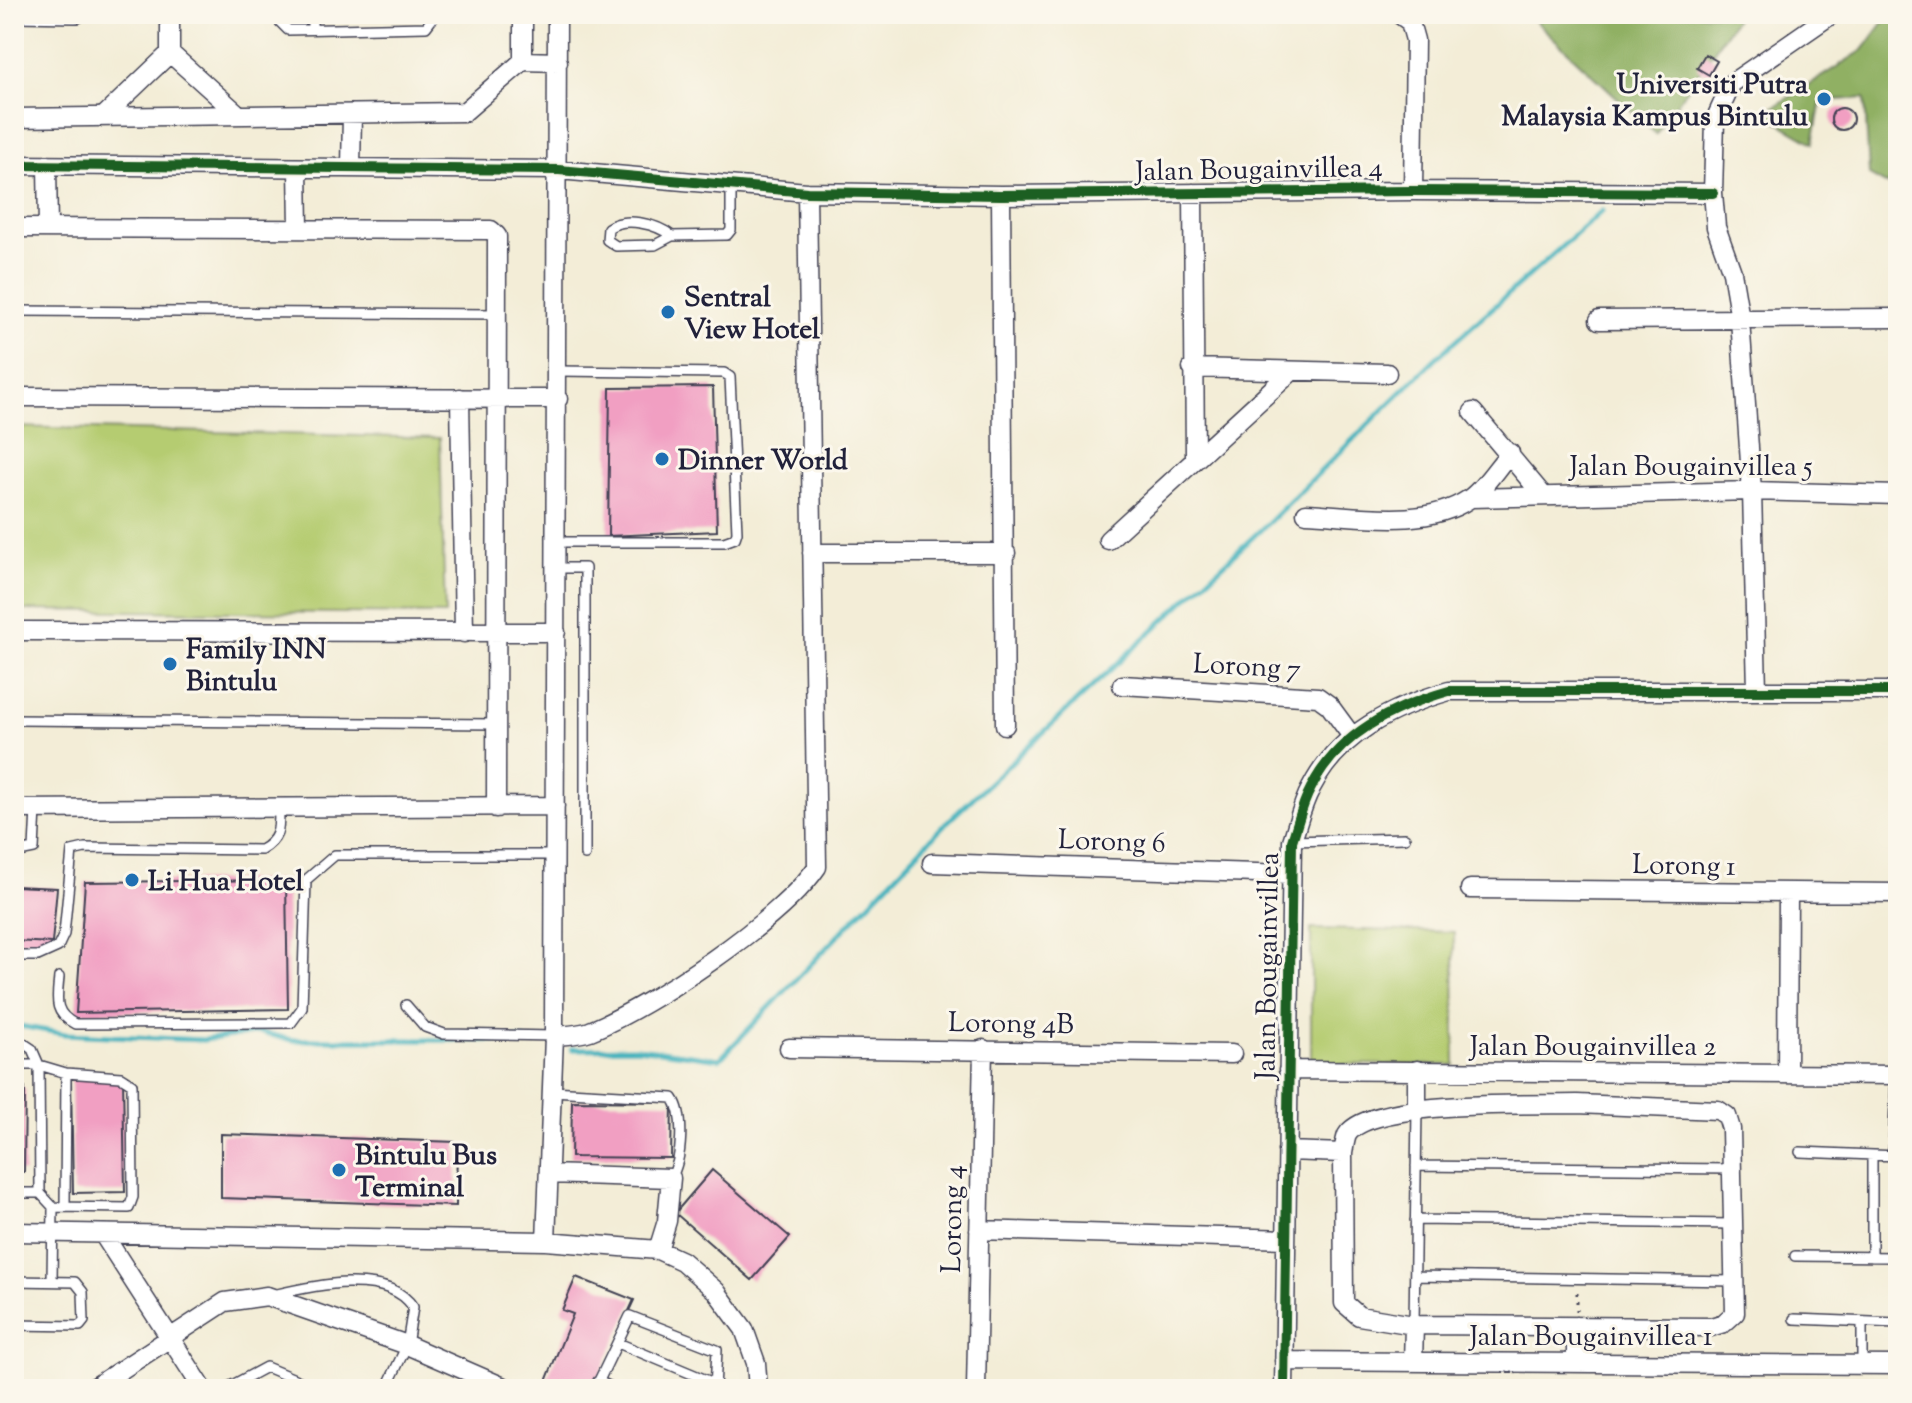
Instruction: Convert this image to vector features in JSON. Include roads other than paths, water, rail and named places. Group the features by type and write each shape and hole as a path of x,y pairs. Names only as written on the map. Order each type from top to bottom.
{"street":[{"path":"103,117 170,53 170,14"},
{"path":"523,14 523,61"},
{"path":"546,1241 554,1036 559,170 557,14"},
{"path":"1399,14 1410,22 1415,40 1413,191"},
{"path":"1757,690 1752,491 1740,319 1732,272 1716,227 1713,193 1715,120 1732,83 1832,14"},
{"path":"170,53 239,115"},
{"path":"14,118 464,112 523,61 558,62"},
{"path":"351,168 352,114"},
{"name":"Jalan Bougainvillea 4","path":"14,165 559,170 807,192 1001,195 1413,191 1713,193"},
{"path":"47,165 48,228"},
{"path":"298,168 299,228"},
{"path":"554,1036 593,1030 671,988 782,907 803,887 817,867 807,192"},
{"path":"1193,193 1195,458"},
{"path":"1001,195 1005,725"},
{"path":"14,228 491,230 497,236 496,808"},
{"path":"1599,320 1898,318"},
{"path":"1192,368 1387,373"},
{"path":"1108,540 1292,371"},
{"path":"14,397 558,399"},
{"path":"460,398 464,633"},
{"name":"Jalan Bougainvillea 5","path":"1473,412 1541,493 1752,491 1898,495"},
{"path":"1471,498 1510,453"},
{"path":"1306,513 1425,515 1449,509 1471,498 1541,493"},
{"path":"812,553 1006,553"},
{"path":"14,631 556,632"},
{"name":"Lorong 7","path":"1122,685 1318,697 1329,705 1351,735"},
{"name":"Jalan Bougainvillea","path":"1284,1389 1292,841 1311,787 1351,735 1404,704 1449,691 1898,691"},
{"path":"14,809 555,806"},
{"name":"Lorong 6","path":"932,863 1291,874"},
{"name":"Lorong 1","path":"1470,889 1898,893"},
{"path":"1787,1074 1788,894"},
{"name":"Lorong 4B","path":"789,1048 1232,1054"},
{"name":"Lorong 4","path":"976,1389 983,1049"},
{"name":"Jalan Bougainvillea 2","path":"1288,1070 1897,1075"},
{"path":"1417,1070 1417,1108"},
{"path":"1577,1074 1577,1104"},
{"path":"1577,1104 1718,1110 1727,1116 1731,1129 1735,1313 1724,1323 1711,1327 1414,1325 1359,1316 1344,1303 1343,1153 1347,1134 1360,1125 1417,1108 1577,1104"},
{"path":"1287,1151 1343,1153"},
{"path":"549,1174 671,1178 667,1221 658,1250"},
{"path":"979,1230 1286,1239"},
{"path":"14,1232 546,1241 658,1250 682,1261 716,1291 744,1329 756,1363 758,1389"},
{"path":"103,1234 203,1389"},
{"path":"92,1389 225,1302 267,1296 407,1345 476,1383 508,1389"},
{"path":"1413,1362 1414,1325"},
{"path":"1576,1326 1576,1363"},
{"name":"Jalan Bougainvillea 1","path":"1284,1361 1898,1365"}],"lane":[{"path":"14,17 78,18 85,14"},
{"path":"272,14 288,30 312,27 426,27 436,14"},
{"path":"312,14 312,27"},
{"path":"380,14 380,28"},
{"path":"672,236 656,226 618,223 608,228 607,240 616,246 655,245 672,236 727,235 731,230 731,186"},
{"path":"14,311 497,314"},
{"path":"557,542 724,542 735,538 737,532 730,377 724,373 558,371"},
{"path":"557,568 585,568 585,855"},
{"path":"14,720 496,724"},
{"path":"14,956 38,956 58,947 64,934 72,851 85,848 261,850 274,843 279,833 279,808"},
{"path":"14,853 34,849 36,809"},
{"path":"1292,841 1405,838"},
{"path":"59,977 56,1006 63,1018 75,1024 291,1023 302,1008 306,880 335,855 555,855"},
{"path":"406,1005 425,1027 444,1034 554,1036"},
{"path":"14,1037 32,1049 39,1065 40,1193 53,1207 52,1281"},
{"path":"14,1065 39,1065 66,1073 121,1077 132,1084 134,1167 133,1197 129,1208 53,1207"},
{"path":"65,1207 66,1073"},
{"path":"1800,1152 1895,1156 1897,1075"},
{"path":"552,1091 673,1098 680,1116 677,1168 671,1178"},
{"path":"1414,1325 1417,1108"},
{"path":"1872,1155 1872,1257"},
{"path":"1416,1166 1732,1169"},
{"path":"14,1193 40,1193"},
{"path":"1415,1220 1733,1224"},
{"path":"1795,1256 1898,1257"},
{"path":"1415,1276 1734,1281"},
{"path":"14,1281 75,1282 81,1285 84,1321 80,1326 14,1325"},
{"path":"267,1296 324,1283 390,1287 406,1297 413,1307 407,1345 386,1389"},
{"path":"615,1389 596,1385 630,1316 716,1350 715,1387 618,1343"},
{"path":"1794,1319 1898,1323"},
{"path":"1862,1323 1862,1364"},
{"path":"225,1389 266,1367 318,1389"}],"waterway":[{"path":"572,1049 637,1048 720,1059 943,826 1269,522 1435,359 1602,211"},
{"path":"14,1025 65,1034 203,1040 259,1032 292,1040 524,1040"}],"place":[{"name":"Universiti Putra Malaysia Kampus Bintulu","path":"1824,99"},
{"name":"Sentral View Hotel","path":"668,312"},
{"name":"Dinner World","path":"662,459"},
{"name":"Family INN Bintulu","path":"170,664"},
{"name":"Li Hua Hotel","path":"132,880"},
{"name":"Bintulu Bus Terminal","path":"339,1170"}]}
